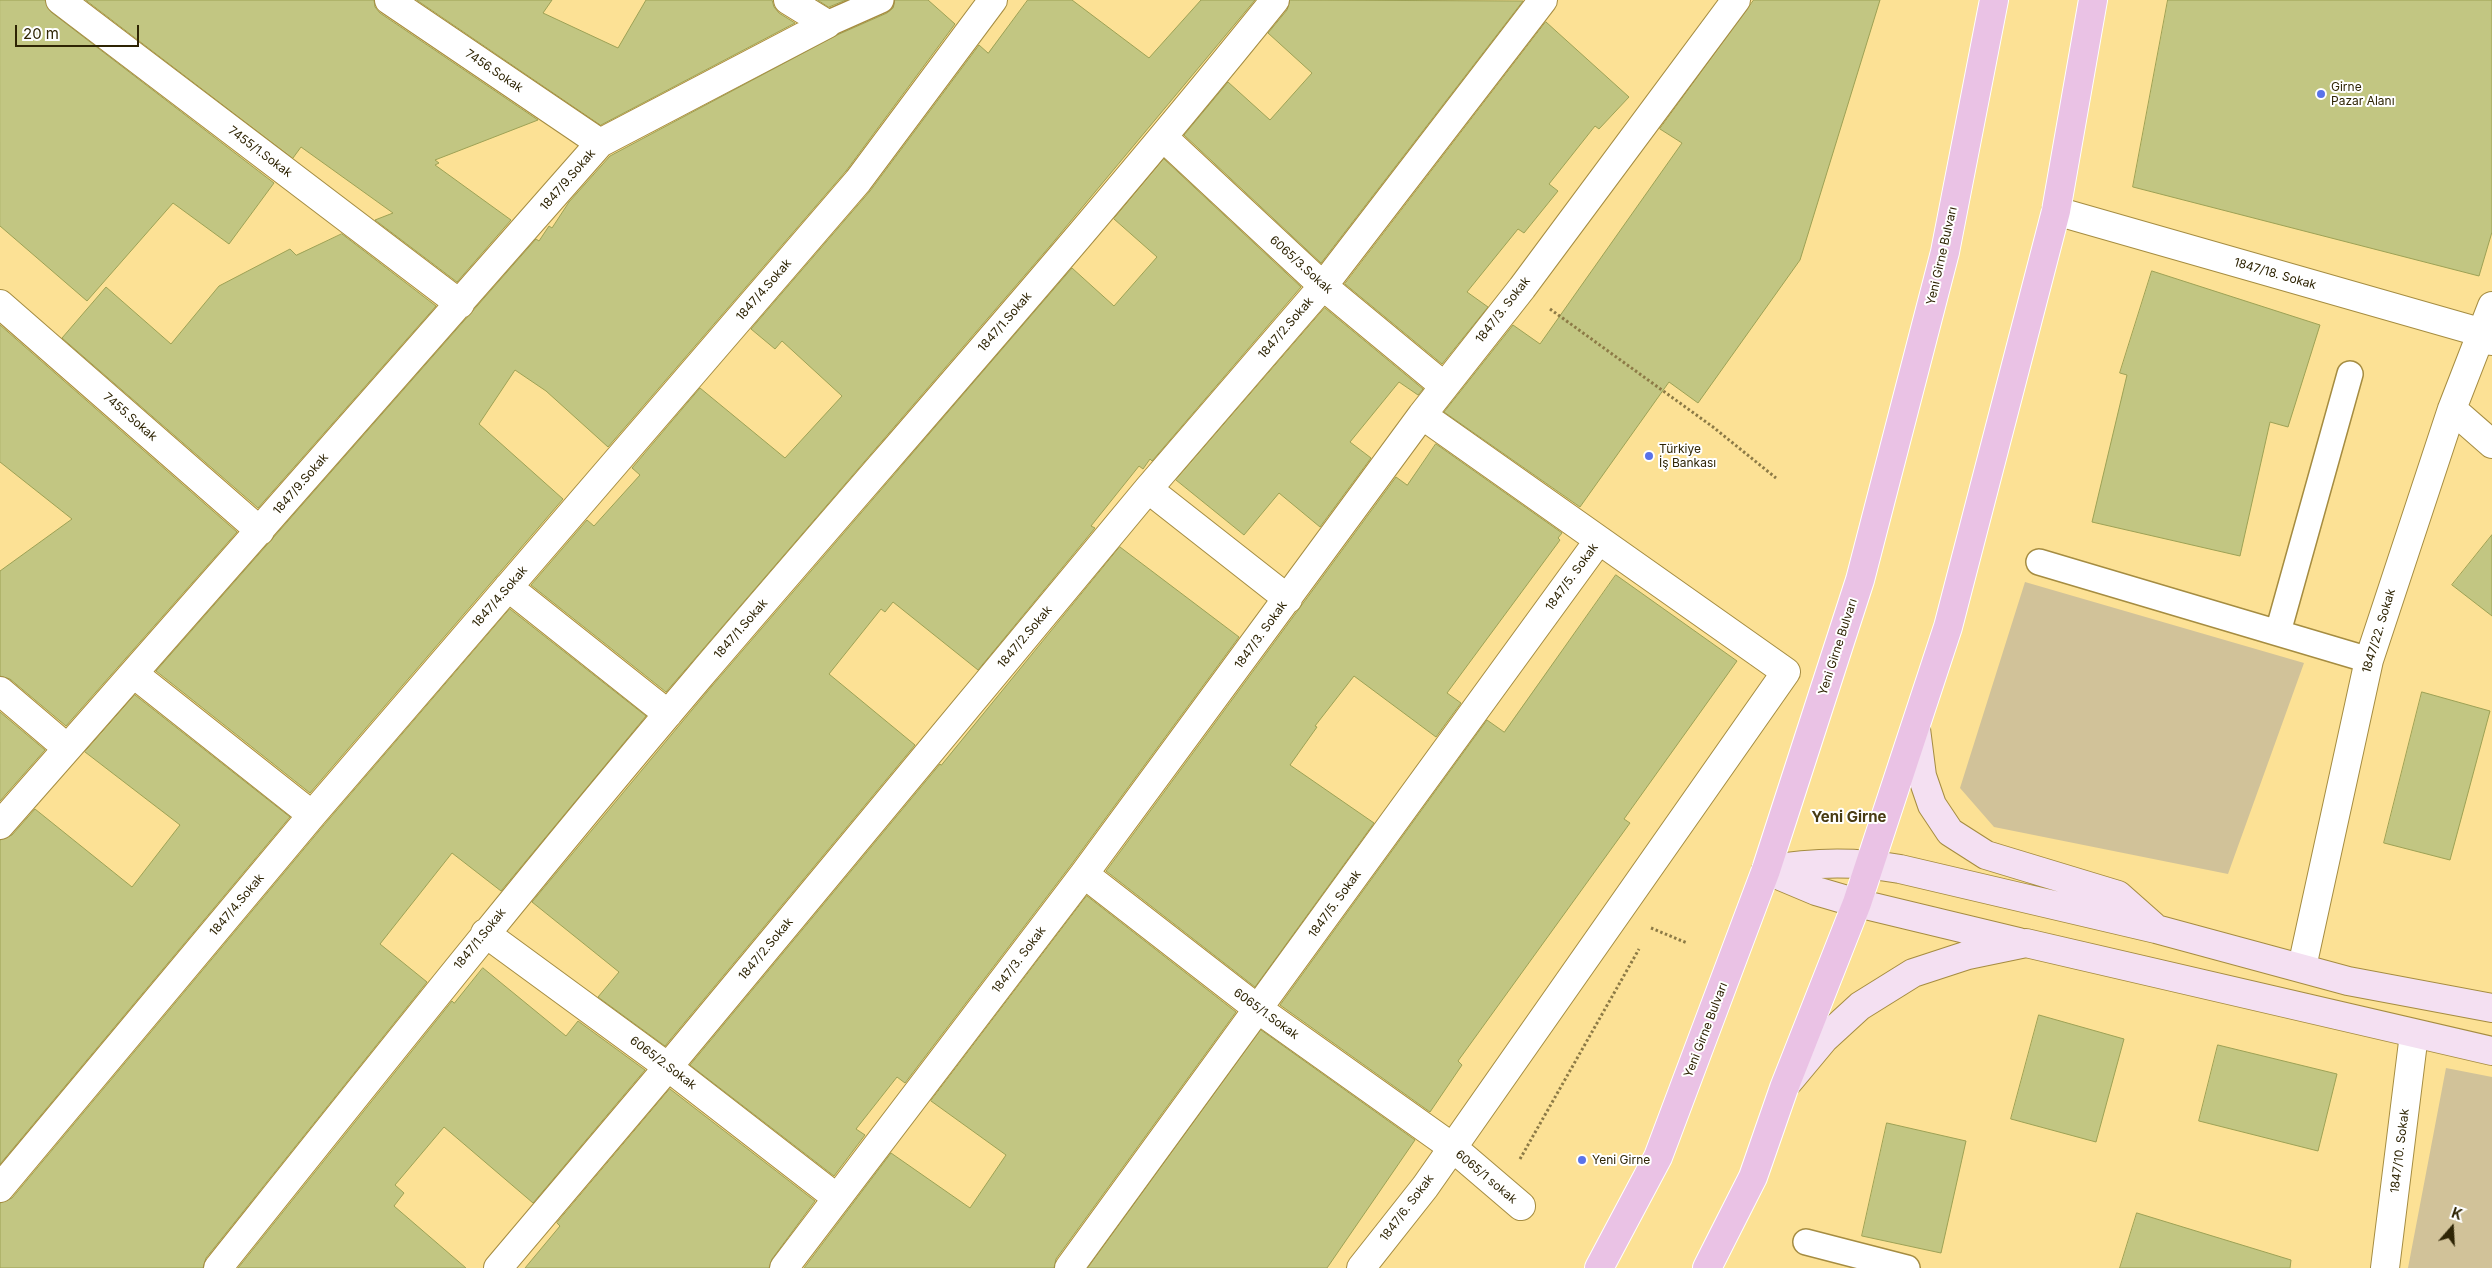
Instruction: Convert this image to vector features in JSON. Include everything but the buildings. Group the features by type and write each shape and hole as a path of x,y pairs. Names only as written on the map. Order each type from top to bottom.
{"main road":[{"name":"Yeni Girne Bulvarı","path":"1599,1268 1658,1157 1766,870 1860,580 1945,252 1994,0"},
{"path":"1707,1268 1753,1177 1784,1088 1857,903 1948,627 2056,211 2093,0"},
{"path":"1916,728 1922,776 1932,805 1950,832 1986,855 2118,895 2156,929"},
{"path":"1766,870 1798,864 1871,864 1981,886 2156,929 2348,981 2492,1008"},
{"path":"1766,870 1816,891 1857,903 2492,1051"},
{"path":"1784,1088 1824,1039 1860,1006 1913,972 1968,955 2026,943"}],"street":[{"name":"7455/1.Sokak","path":"60,0 460,304"},
{"name":"7456.Sokak","path":"389,0 600,143"},
{"path":"788,0 827,24"},
{"name":"1847/4.Sokak","path":"0,1188 312,815 858,181 993,0"},
{"name":"1847/1.Sokak","path":"218,1268 485,933 668,714 1164,138 1275,0"},
{"name":"1847/2.Sokak","path":"498,1268 668,1067 1148,490 1323,286 1543,0"},
{"name":"1847/3. Sokak","path":"784,1268 1084,874 1422,415 1522,288 1736,0"},
{"path":"600,143 827,24"},
{"name":"6065/3.Sokak","path":"1164,138 1323,286 1444,386"},
{"name":"1847/9.Sokak","path":"0,825 600,143"},
{"name":"1847/18. Sokak","path":"2056,211 2487,337"},
{"name":"7455.Sokak","path":"0,304 260,531"},
{"name":"1847/22. Sokak","path":"2302,967 2368,660 2452,409 2487,337 2492,306"},
{"path":"2452,409 2492,444"},
{"path":"1422,415 1599,540"},
{"path":"1148,490 1288,599"},
{"name":"1847/5. Sokak","path":"1069,1268 1599,540 1786,672 1452,1147"},
{"path":"508,587 668,714"},
{"path":"134,674 312,815"},
{"path":"0,691 68,748"},
{"name":"6065/1.Sokak","path":"1084,874 1258,1009 1452,1147"},
{"name":"6065/2.Sokak","path":"485,933 668,1067 838,1198"},
{"name":"1847/10. Sokak","path":"2385,1268 2414,1034"},
{"name":"6065/1 sokak","path":"1452,1147 1512,1198"},
{"name":"1847/6. Sokak","path":"1361,1268 1452,1147"}],"lane":[{"path":"827,24 881,0"},
{"path":"2278,632 2350,374"},
{"path":"2039,562 2368,660"},
{"path":"1806,1242 1907,1268"}],"path":[{"path":"1522,288 1713,427 1776,478"},
{"path":"1618,912 1687,943"},
{"path":"1646,936 1650,928"},
{"path":"1512,1198 1641,945"}],"shaded area":[{"path":"2025,582 2304,663 2228,874 1994,827 1960,788"},
{"path":"2446,1068 2492,1077 2492,1268 2408,1268"}],"place":[{"name":"Girne Pazar Alanı","path":"2321,94"},
{"name":"Türkiye İş Bankası","path":"1649,456"},
{"name":"Yeni Girne","path":"1582,1160"}],"district":[{"name":"Yeni Girne","path":"1849,817"}]}
